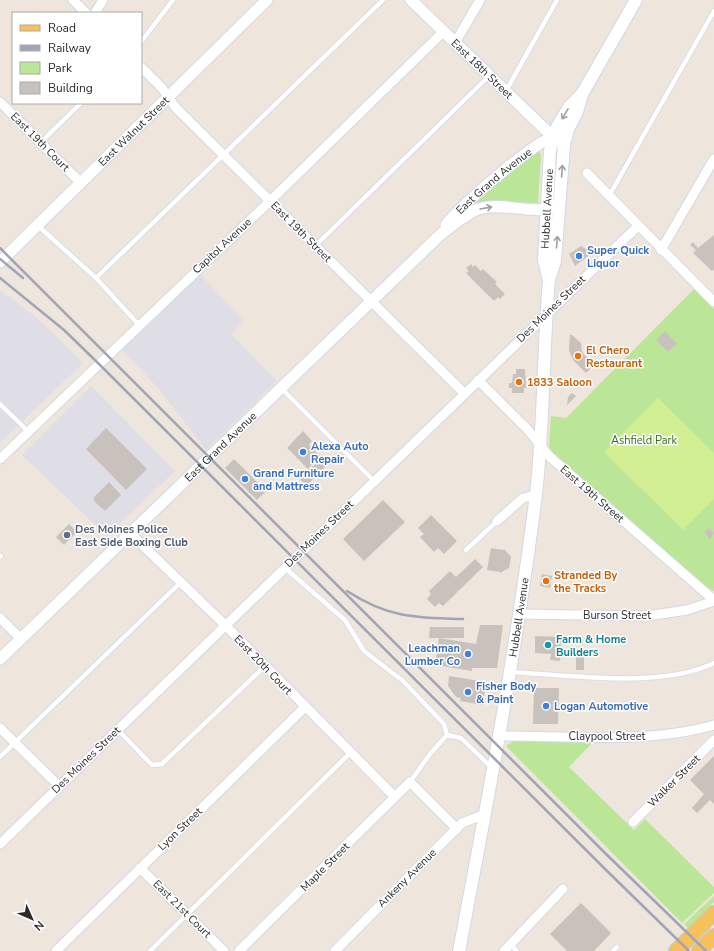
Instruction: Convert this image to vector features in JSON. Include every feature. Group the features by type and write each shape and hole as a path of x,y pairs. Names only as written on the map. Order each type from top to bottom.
{"main road":[{"path":"559,138 577,112 582,94 636,0"},
{"name":"Hubbell Avenue","path":"459,951 500,736 536,495 540,446 546,314 549,280 555,261 560,202 559,138"},
{"name":"Hubbell Avenue","path":"549,280 544,260 550,150 559,138"},
{"path":"676,951 714,913"},
{"path":"699,951 714,936"}],"street":[{"path":"73,0 85,12"},
{"path":"96,12 102,0"},
{"name":"East Walnut Street","path":"0,262 267,0"},
{"name":"East 18th Street","path":"411,0 505,91 559,138"},
{"path":"455,43 480,0"},
{"name":"Capitol Avenue","path":"0,459 270,201 443,32"},
{"name":"East 19th Street","path":"142,68 224,155 464,393"},
{"name":"East 19th Court","path":"3,105 80,182"},
{"name":"East Grand Avenue","path":"440,234 452,216 538,144 559,138"},
{"path":"662,250 714,159"},
{"path":"587,173 714,302"},
{"path":"547,210 556,206 560,202"},
{"name":"East Grand Avenue","path":"0,659 440,234 465,216 483,208 500,207 547,210"},
{"name":"Des Moines Street","path":"0,844 638,226"},
{"name":"East 19th Street","path":"478,380 528,430 552,459 714,600"},
{"path":"497,521 523,498 536,495"},
{"name":"East 20th Court","path":"130,533 225,625 264,667 395,797"},
{"name":"Burson Street","path":"518,614 648,616 687,610 714,600"},
{"path":"0,618 21,639"},
{"name":"Lyon Street","path":"56,951 305,707"},
{"name":"Claypool Street","path":"500,736 651,737 686,732 714,725"},
{"path":"0,728 59,786"},
{"name":"Walker Street","path":"633,822 714,740"},
{"path":"410,782 457,829"},
{"name":"Maple Street","path":"239,951 410,782"},
{"name":"Ankeny Avenue","path":"336,951 462,823 485,814"},
{"name":"East 21st Court","path":"140,868 224,951"},
{"path":"510,949 563,889"}],"lane":[{"path":"142,41 173,0"},
{"path":"96,278 384,0"},
{"path":"505,91 557,0"},
{"path":"609,196 714,11"},
{"path":"315,246 489,76"},
{"path":"40,143 80,104"},
{"path":"37,225 96,278 139,325"},
{"path":"280,388 374,481"},
{"path":"0,404 28,432"},
{"path":"466,550 497,521"},
{"path":"285,567 345,620 364,651 403,681 444,724 447,735"},
{"path":"0,757 180,583"},
{"path":"510,672 619,678 647,677 684,672 714,663"},
{"path":"118,730 152,766 162,764 264,667"},
{"path":"447,735 461,738 493,770"},
{"path":"410,782 430,754 447,735"},
{"path":"150,951 350,753"}],"shaded area":[{"path":"200,274 244,321 231,334 277,381 206,450 160,390 122,350"},
{"path":"0,290 37,318 83,363 0,443"},
{"path":"91,386 175,471 107,536 22,455"}],"green space":[{"path":"538,149 541,155 538,203 495,202 455,218"},
{"name":"Ashfield Park","path":"694,289 714,309 714,591 707,588 552,453 549,447 551,416 566,418"},
{"path":"658,398 714,453 714,499 683,530 604,452"},
{"path":"514,741 594,741 569,767 634,830 645,819 714,887 714,893 682,923 506,746"},
{"path":"714,896 714,902 688,928 684,924"}],"building":[{"path":"714,235 714,270 712,271 693,253 696,250 690,245 693,242 698,248"},
{"name":"Super Quick Liquor","path":"581,246 586,249 589,247 592,253 575,266 569,254"},
{"path":"471,264 473,267 475,265 481,271 483,269 497,282 495,284 505,294 500,299 498,297 494,301 466,273 469,271 466,268"},
{"path":"665,331 677,344 668,352 656,340"},
{"name":"El Chero Restaurant","path":"570,335 581,343 582,352 594,365 586,373 573,360 569,350"},
{"name":"1833 Saloon","path":"516,369 525,369 526,388 524,388 524,393 512,393 512,388 509,388 509,383 512,383 513,374 516,374"},
{"path":"572,393 576,396 567,405 568,397"},
{"path":"106,428 147,469 126,490 86,449"},
{"name":"Alexa Auto Repair","path":"303,431 312,441 309,445 320,456 308,469 287,448"},
{"path":"322,457 328,464 306,486 300,479"},
{"name":"Grand Furniture and Mattress","path":"234,459 266,491 257,500 225,468"},
{"path":"109,482 121,495 105,511 94,501 94,497"},
{"path":"383,500 405,522 364,561 343,539"},
{"path":"431,515 457,541 444,554 438,548 434,552 420,537 424,534 418,528"},
{"name":"Des Moines Police East Side Boxing Club","path":"69,524 77,532 64,545 56,537"},
{"path":"709,528 714,533 710,539 704,532"},
{"path":"491,548 504,549 511,557 509,568 500,573 487,570"},
{"path":"475,559 483,567 443,606 439,603 435,607 427,599 431,594 429,591 450,571 456,577"},
{"name":"Stranded By the Tracks","path":"542,574 552,576 550,588 540,586"},
{"name":"Leachman Lumber Co","path":"480,625 503,625 497,668 472,668 472,671 435,665 439,638 476,644"},
{"path":"430,627 464,627 464,638 429,638"},
{"name":"Farm & Home Builders","path":"535,636 561,637 560,661 550,660 551,654 535,653"},
{"path":"576,657 584,657 584,670 576,670"},
{"name":"Fisher Body & Paint","path":"449,676 486,682 483,705 460,701 461,698 456,697 448,686"},
{"name":"Logan Automotive","path":"534,688 559,688 558,724 533,724"},
{"path":"714,756 714,804 710,800 697,813 692,808 704,794 690,780"},
{"path":"581,903 611,933 594,951 567,951 550,934"}],"railway":[{"path":"0,248 605,853 706,951"},
{"path":"0,259 23,278"},
{"path":"0,278 64,330 99,364 689,951"},
{"path":"347,591 376,607 403,615 463,619"}],"place":[{"name":"Super Quick Liquor","path":"579,256"},
{"name":"El Chero Restaurant","path":"578,356"},
{"name":"1833 Saloon","path":"519,382"},
{"name":"Alexa Auto Repair","path":"303,452"},
{"name":"Grand Furniture and Mattress","path":"245,479"},
{"name":"Des Moines Police East Side Boxing Club","path":"67,535"},
{"name":"Stranded By the Tracks","path":"546,581"},
{"name":"Farm & Home Builders","path":"548,645"},
{"name":"Leachman Lumber Co","path":"468,654"},
{"name":"Fisher Body & Paint","path":"468,692"},
{"name":"Logan Automotive","path":"546,706"}]}
